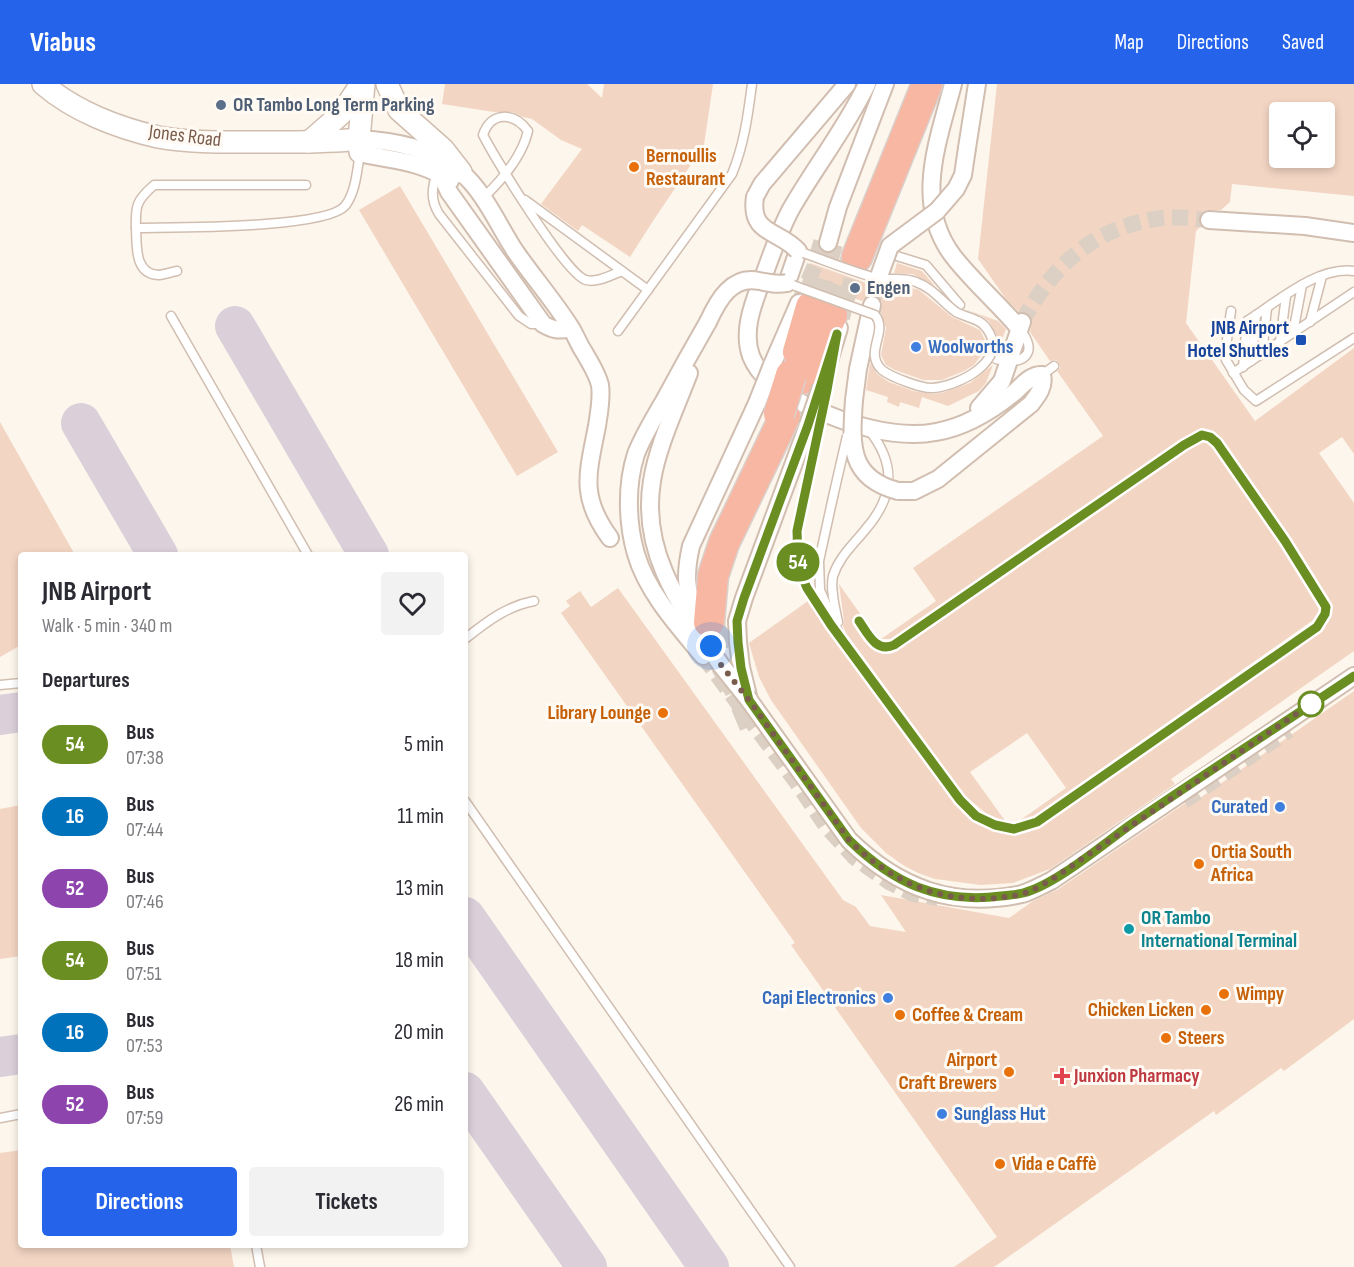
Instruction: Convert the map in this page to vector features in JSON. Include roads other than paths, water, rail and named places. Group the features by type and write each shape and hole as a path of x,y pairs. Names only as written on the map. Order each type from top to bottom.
{"highway":[{"path":"858,257 927,84"},
{"path":"709,622 710,591 718,559 767,451 789,418 824,315"}],"street":[{"name":"Jones Road","path":"43,84 100,119 158,137 197,141 353,144"},
{"path":"309,142 341,114 362,84"},
{"path":"353,144 362,84"},
{"path":"387,84 399,110 443,148 448,192 543,324 552,330 571,328"},
{"path":"703,656 659,600 638,559 629,517 630,484 636,454 722,296 740,282 747,280 777,285 788,283 798,251 793,245 769,233 760,225 754,210 755,197 762,184 847,84"},
{"path":"867,84 783,226 753,304 748,328 749,347 755,364 782,392 812,408 867,427 908,434 924,434 943,430 977,417 1005,400 1034,376 1048,371 1037,397 1005,426 938,479 915,491 898,491 870,479 857,461 852,440 854,400 858,369 871,308"},
{"path":"826,244 885,84"},
{"path":"943,430 968,417 988,399 1002,381 1002,360 1020,325 952,255 940,236 931,204 932,168 953,84"},
{"path":"877,282 887,253 896,240 938,210 949,199 960,182 976,90"},
{"path":"353,144 376,140 413,146 428,152 499,226"},
{"path":"353,144 446,173 483,198 536,282 571,328 600,383 599,412 589,468 589,491 595,514 610,538"},
{"path":"1209,220 1305,226 1354,233"},
{"path":"708,322 657,460 652,480 651,535 672,591 721,665 749,700 849,840 866,857 903,881 929,892 981,898 1023,893 1051,880 1354,676"},
{"path":"721,665 688,597 686,567 691,546 720,483 789,418"},
{"path":"749,700 741,668 737,621 778,504 789,418"}],"lane":[{"path":"618,331 732,174 744,136 752,84"},
{"path":"483,198 506,174 526,139 528,131 524,125 515,120 501,116 492,120 486,126 483,135 506,174 518,195 566,264 580,278 591,281 622,271"},
{"path":"136,228 289,224 329,216 344,207 355,183 353,144"},
{"path":"177,271 158,275 146,271 138,260 135,209 141,196 154,185 306,184"},
{"path":"518,195 648,290"},
{"path":"788,283 871,308 879,319 880,326 875,349 876,363 885,372 913,384 931,388 948,385 980,369 989,359 992,344 990,335 980,321 954,310 932,289 904,278 877,282 798,251"},
{"path":"887,253 929,268 960,305"},
{"path":"1247,364 1247,321 1311,279 1343,269 1354,271"},
{"path":"1310,321 1322,276"},
{"path":"1293,333 1302,285"},
{"path":"1233,373 1354,292"},
{"path":"1280,342 1286,296"},
{"path":"1262,354 1268,308"},
{"path":"1231,311 1226,360 1244,390 1256,401 1354,338"},
{"path":"824,315 789,418 798,561 807,588 840,636 940,774 976,816 995,825 1014,829 1037,822 1317,627 1325,614 1325,604 1217,443 1210,437 1202,435 1194,438 894,645 884,648 879,646 859,621"},
{"path":"171,316 306,552"},
{"path":"840,636 820,590 819,561 854,400"},
{"path":"847,645 835,609 832,579 842,557 882,507 889,480 889,470 883,449 867,427"},
{"path":"468,637 517,604 534,600"},
{"path":"0,686 18,683"},
{"path":"468,805 790,1267"},
{"path":"0,1118 18,1115"},
{"path":"257,1248 260,1267"}],"tunnel":[{"path":"1022,322 1034,301 1062,266 1096,239 1138,222 1180,217 1209,220"},
{"path":"811,307 828,243"},
{"path":"799,303 823,246"},
{"path":"842,318 857,257"},
{"path":"832,315 857,257"},
{"path":"872,305 876,286"},
{"path":"709,622 718,652 738,687 754,725"},
{"path":"703,656 826,826 855,858 889,882 913,894 938,898"},
{"path":"1184,801 1289,730"}],"place":[{"name":"OR Tambo Long Term Parking","path":"221,105"},
{"name":"Bernoullis Restaurant","path":"634,167"},
{"name":"Engen","path":"855,288"},
{"name":"JNB Airport Hotel Shuttles","path":"1301,340"},
{"name":"Woolworths","path":"916,347"},
{"name":"Library Lounge","path":"663,713"},
{"name":"Curated","path":"1280,807"},
{"name":"Ortia South Africa","path":"1199,864"},
{"name":"OR Tambo International Terminal","path":"1129,929"},
{"name":"Wimpy","path":"1224,994"},
{"name":"Capi Electronics","path":"888,998"},
{"name":"Chicken Licken","path":"1206,1010"},
{"name":"Coffee & Cream","path":"900,1015"},
{"name":"Steers","path":"1166,1038"},
{"name":"Airport Craft Brewers","path":"1009,1072"},
{"name":"Junxion Pharmacy","path":"1062,1076"},
{"name":"Sunglass Hut","path":"942,1114"},
{"name":"Vida e Caffè","path":"1000,1164"}]}
